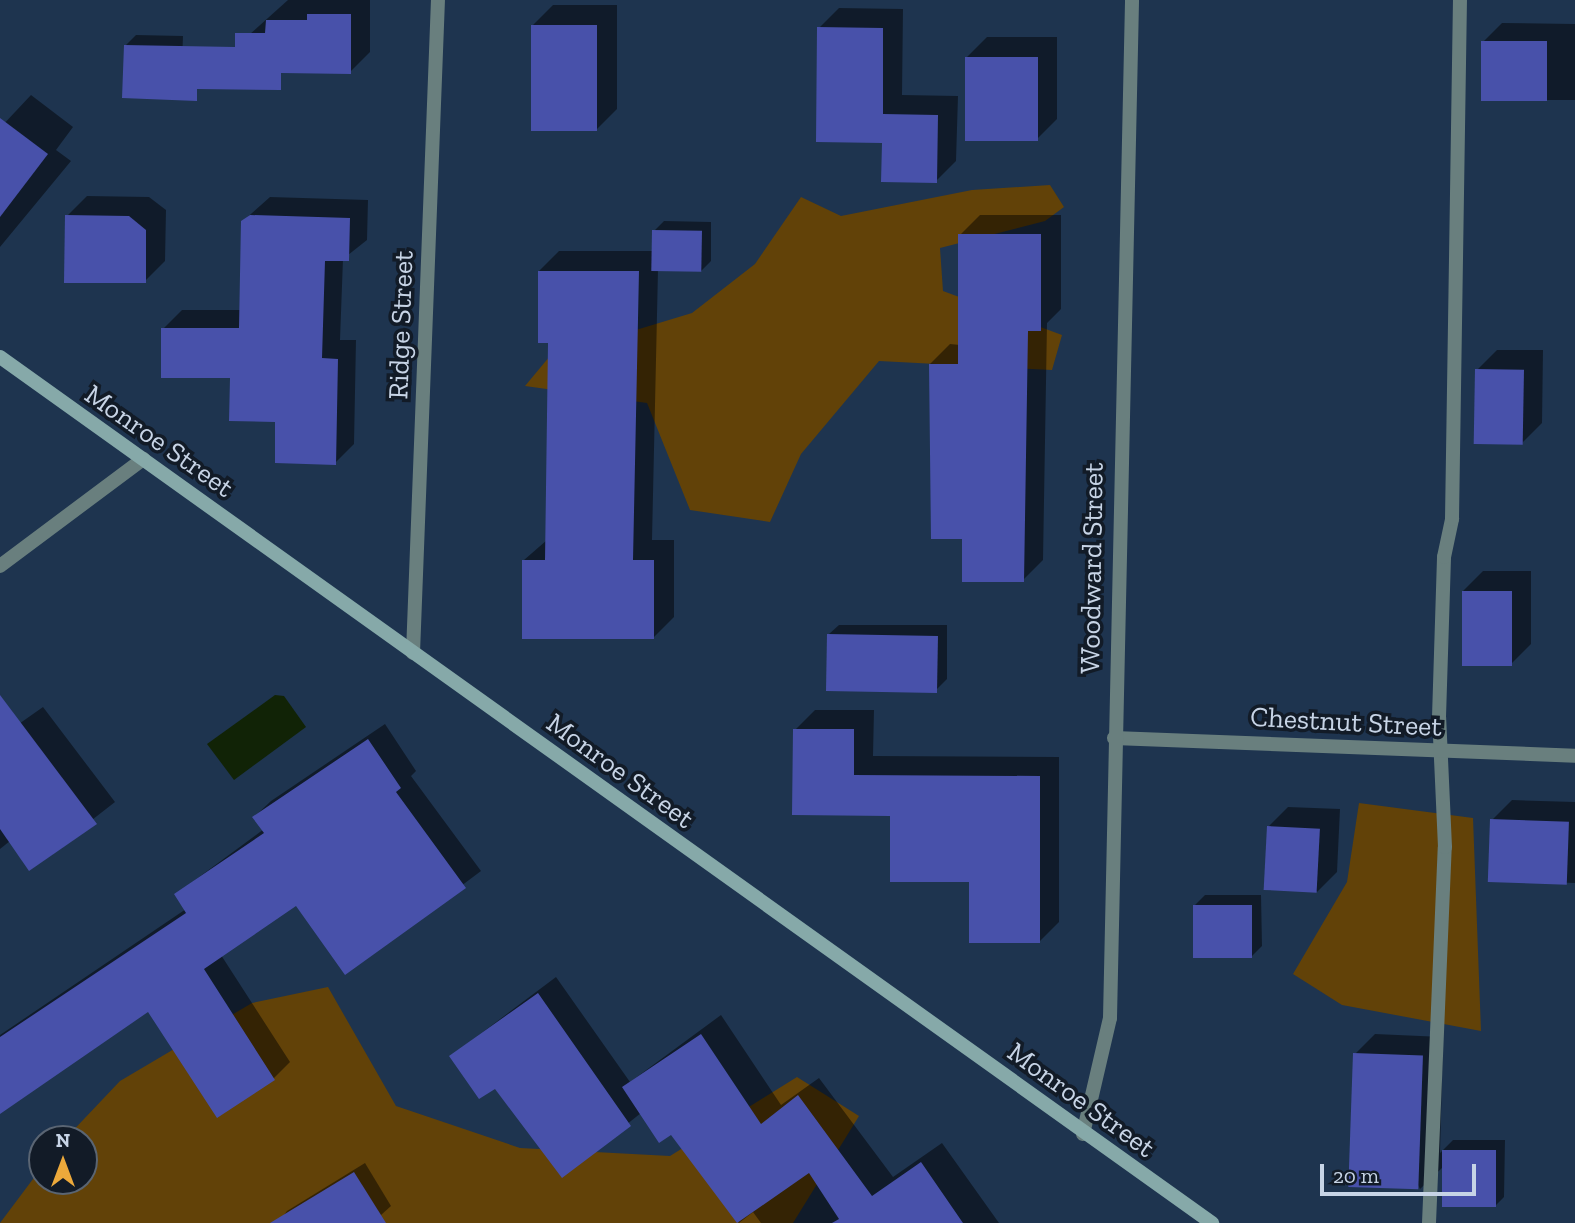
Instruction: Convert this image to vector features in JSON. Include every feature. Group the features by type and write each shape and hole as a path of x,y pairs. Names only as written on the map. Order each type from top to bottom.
{"main road":[{"name":"Monroe Street","path":"0,357 1083,1134 1212,1223"}],"street":[{"name":"Ridge Street","path":"413,653 438,0"},
{"name":"Woodward Street","path":"1083,1134 1110,1018 1132,0"},
{"path":"1429,1223 1446,847 1443,751 1460,0"},
{"path":"0,566 143,460"},
{"name":"Chestnut Street","path":"1114,738 1575,756"}],"shaded area":[{"path":"1050,185 1064,207 1045,221 940,248 943,291 1062,335 1052,370 879,361 801,454 770,522 690,510 647,403 525,386 550,356 692,313 755,264 801,197 841,216 972,190"},
{"path":"275,695 284,696 306,727 234,780 207,744"},
{"path":"1359,803 1473,818 1481,1031 1342,1005 1293,974 1347,882"},
{"path":"328,987 396,1106 520,1148 670,1156 797,1077 859,1116 793,1223 0,1223 28,1186 28,1195 98,1195 98,1125 78,1125 120,1081 252,1003"}],"building":[{"path":"307,14 351,14 351,74 281,73 281,90 197,89 197,101 122,98 124,45 235,47 235,33 265,33 266,20 307,20"},
{"path":"531,25 597,25 597,131 531,131"},
{"path":"817,27 883,28 883,114 938,115 937,183 881,182 882,143 816,142"},
{"path":"1481,41 1547,41 1547,101 1481,101"},
{"path":"965,57 1038,57 1038,141 965,141"},
{"path":"0,118 48,154 0,217"},
{"path":"65,215 129,216 146,230 146,283 64,283"},
{"path":"250,215 350,218 349,261 325,261 322,358 338,359 336,465 275,463 275,422 229,421 230,378 161,378 161,328 239,328 241,221"},
{"path":"652,230 702,231 701,272 651,271"},
{"path":"958,234 1041,234 1041,331 1028,331 1024,582 962,582 962,539 931,539 929,364 958,364"},
{"path":"538,271 639,271 633,560 654,560 654,639 522,639 522,560 545,560 548,343 538,343"},
{"path":"1475,369 1524,370 1523,445 1474,444"},
{"path":"1462,591 1512,591 1512,666 1462,666"},
{"path":"827,634 938,636 937,693 826,691"},
{"path":"0,695 97,824 29,871 0,829"},
{"path":"793,729 854,729 854,775 1040,776 1040,943 969,943 969,882 890,882 890,816 792,815"},
{"path":"368,739 401,788 396,792 466,888 345,975 296,906 204,969 275,1080 217,1118 148,1012 0,1114 0,1037 186,913 174,894 264,833 252,817"},
{"path":"1490,819 1569,822 1567,885 1488,882"},
{"path":"1267,826 1320,829 1317,893 1264,890"},
{"path":"1193,905 1252,905 1252,958 1193,958"},
{"path":"538,993 631,1126 562,1178 495,1089 479,1099 449,1056"},
{"path":"701,1034 761,1124 798,1095 872,1196 921,1162 963,1223 832,1223 839,1219 809,1173 737,1223 671,1135 659,1143 622,1087"},
{"path":"1353,1053 1423,1055 1418,1189 1348,1187"},
{"path":"1442,1150 1496,1150 1496,1207 1442,1207"},
{"path":"354,1172 386,1223 270,1223"}]}
